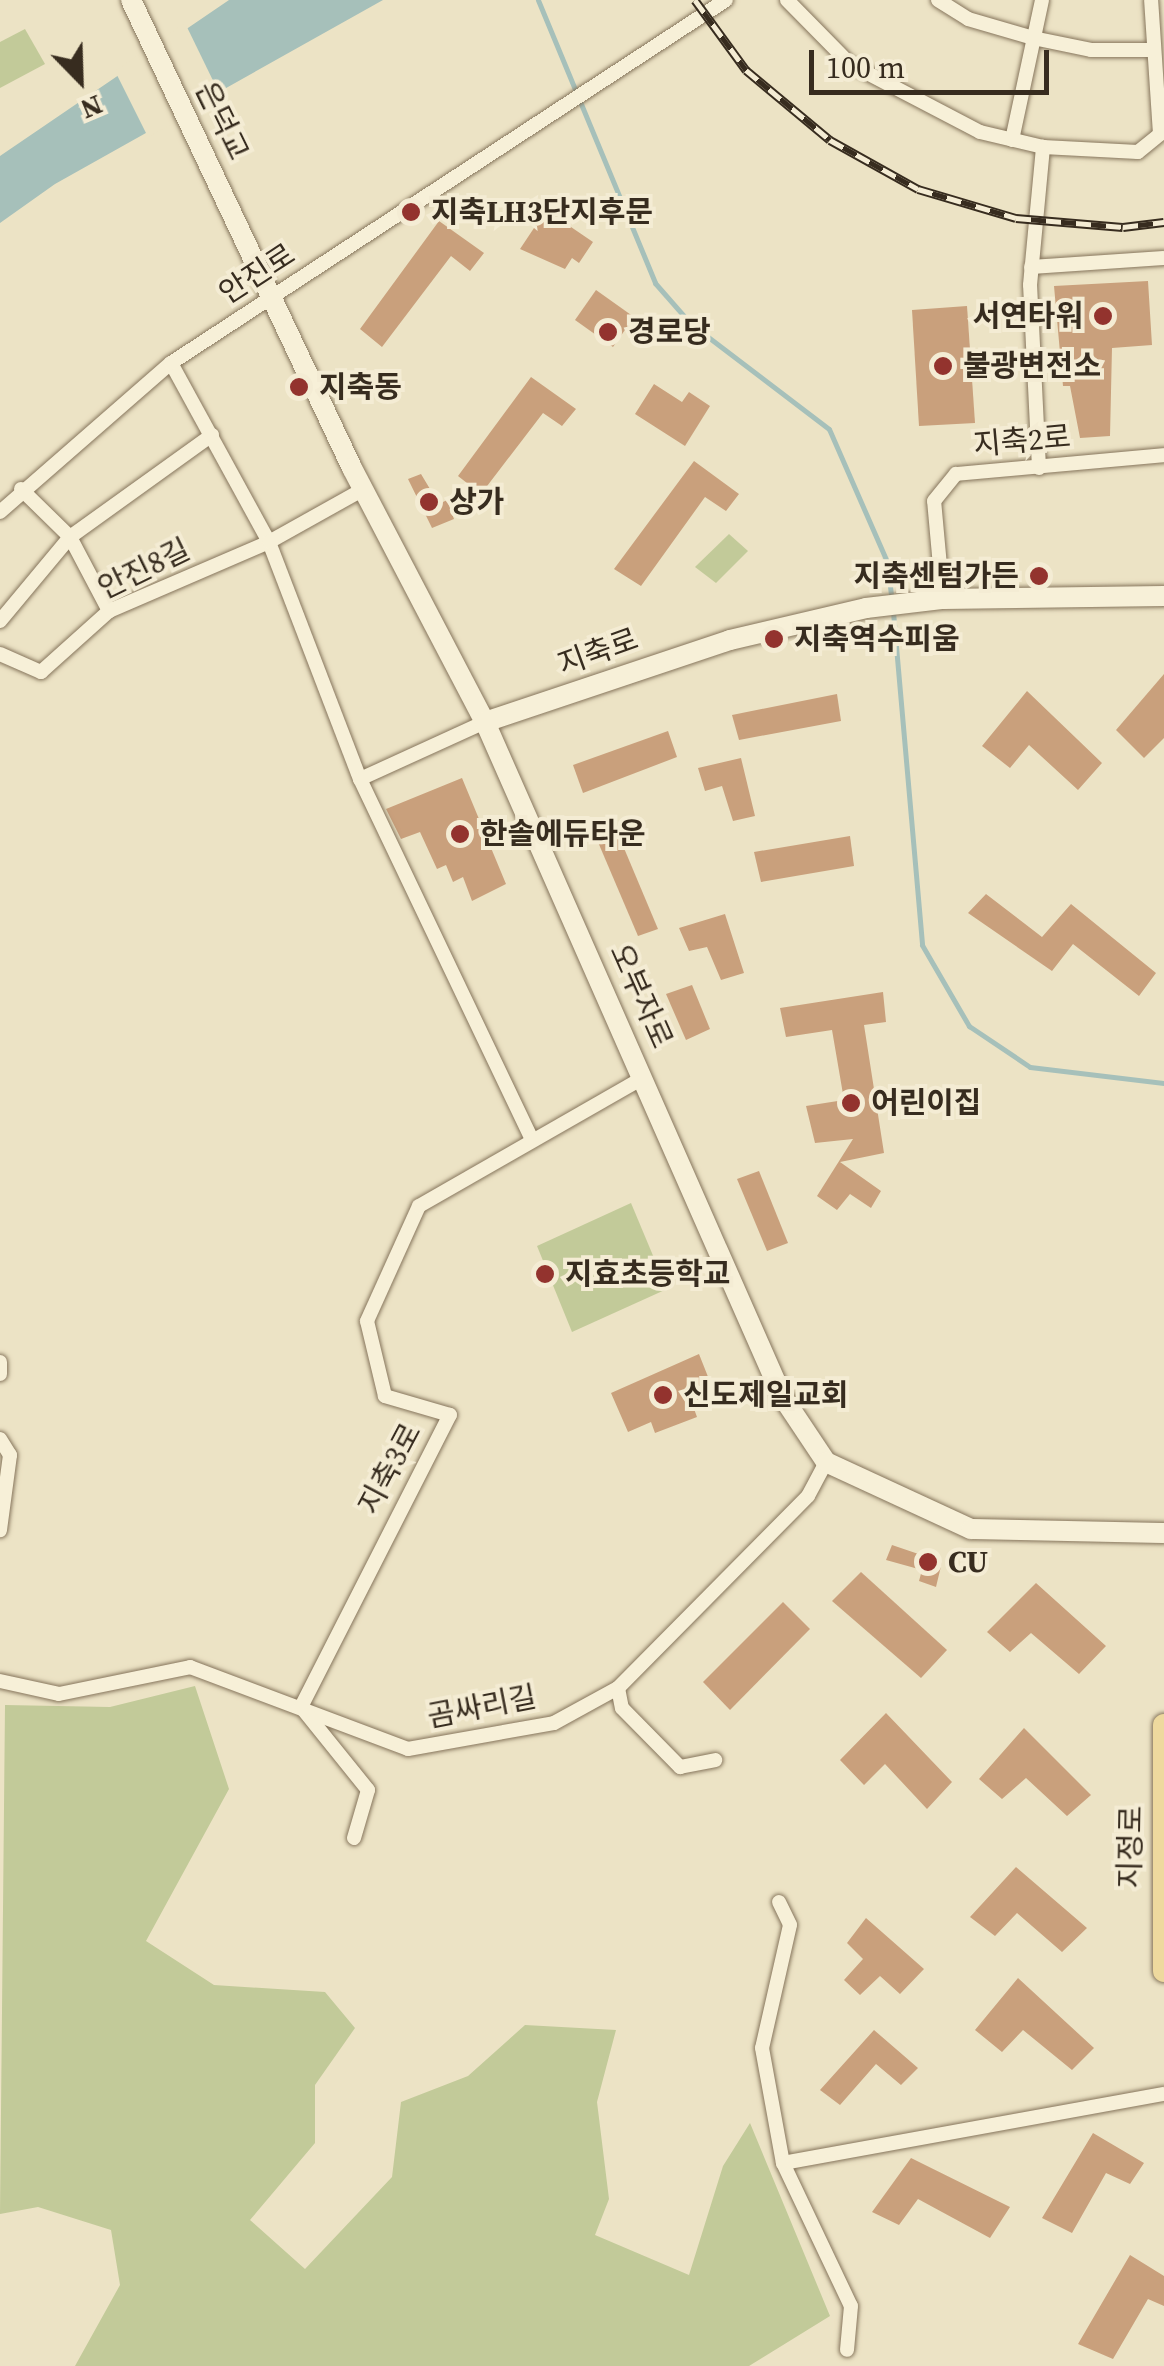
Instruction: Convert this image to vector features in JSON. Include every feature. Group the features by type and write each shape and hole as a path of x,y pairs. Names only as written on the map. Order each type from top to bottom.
{"main road":[{"name":"은덕교","path":"131,0 244,237"},
{"name":"오부자로","path":"244,237 364,489 485,722 782,1396 826,1462"},
{"path":"943,598 1164,596"},
{"name":"지축로","path":"485,722 730,640 866,608 943,598"},
{"path":"826,1462 971,1529 1164,1533"},
{"name":"지정로","path":"1164,1725 1164,1971"}],"street":[{"name":"안진로","path":"0,512 21,489 171,363 726,0"},
{"path":"787,0 850,64 910,101 1012,140 1042,147 1138,152 1160,134 1150,0"},
{"path":"938,0 968,18 1033,38 1091,50 1154,50"},
{"path":"1012,140 1042,0"},
{"path":"1039,468 1030,267 1042,147"},
{"path":"1030,267 1164,258"},
{"path":"171,363 269,542 360,778 531,1138"},
{"name":"안진8길","path":"0,621 70,537 212,435"},
{"name":"지축2로","path":"943,598 934,501 956,474 1164,455"},
{"path":"21,489 70,537 109,611"},
{"name":"안진8길","path":"0,654 41,672 109,611 269,542 364,489"},
{"name":"지축로","path":"360,778 485,722"},
{"name":"지축3로","path":"301,1706 330,1639 450,1415 385,1396 368,1321 419,1206 531,1138 644,1078"},
{"path":"0,1362 0,1374"},
{"path":"0,1439 10,1455 0,1530"},
{"name":"곰싸리길","path":"0,1680 59,1694 190,1667 408,1749 554,1723 618,1688 808,1496 826,1462"},
{"path":"618,1688 622,1708 680,1767 715,1760"},
{"path":"301,1706 368,1790 354,1838"},
{"path":"779,1902 790,1925 762,2048 783,2164 851,2306 847,2350"},
{"path":"783,2164 1164,2094"}],"green space":[{"path":"25,29 45,64 0,88 0,42"},
{"path":"729,534 748,551 716,583 695,567"},
{"path":"631,1203 667,1289 572,1332 537,1246"},
{"path":"195,1686 229,1789 146,1941 214,1985 325,1992 355,2028 315,2085 315,2143 250,2220 305,2269 392,2177 401,2102 468,2076 525,2025 616,2030 597,2102 609,2199 595,2235 689,2275 723,2166 750,2123 830,2316 749,2366 75,2366 120,2285 111,2230 38,2207 0,2214 5,1705 110,1707"}],"water":[{"path":"229,0 383,0 55,184 0,223 0,156"}],"pier":[{"path":"185,23 221,97 148,137 115,71"}],"building":[{"path":"546,210 593,242 579,263 572,258 565,269 520,249"},
{"path":"439,221 484,253 470,271 451,256 382,347 360,329"},
{"name":"서연타워","path":"1148,281 1152,345 1112,348 1110,436 1080,438 1070,386 1063,386 1054,286"},
{"name":"경로당","path":"596,290 634,317 613,347 575,320"},
{"name":"불광변전소","path":"967,306 975,423 919,426 912,310"},
{"path":"531,377 576,409 562,426 543,413 481,494 458,476"},
{"path":"654,384 682,402 689,392 710,406 685,446 635,414"},
{"path":"694,461 739,494 726,511 705,497 641,586 614,569"},
{"name":"상가","path":"421,474 439,504 447,500 454,519 432,528 408,479"},
{"path":"1164,674 1164,738 1144,758 1116,730"},
{"path":"1027,691 1102,763 1078,790 1029,745 1010,768 982,746"},
{"path":"837,694 841,721 739,740 732,715"},
{"path":"668,731 677,757 583,793 573,765"},
{"path":"741,758 755,816 733,821 722,786 705,791 698,768"},
{"name":"한솔에듀타운","path":"462,778 506,884 472,901 463,877 453,882 446,865 437,869 420,832 401,839 386,809"},
{"path":"613,822 658,929 638,936 592,828"},
{"path":"850,836 854,866 761,882 754,852"},
{"path":"986,894 1042,937 1071,904 1156,973 1139,996 1073,944 1052,971 968,913"},
{"path":"725,914 744,973 721,980 707,947 689,951 679,928"},
{"path":"692,985 710,1029 686,1040 666,994"},
{"path":"883,992 886,1022 864,1025 884,1153 840,1162 881,1191 871,1208 850,1194 837,1210 817,1196 853,1139 815,1143 806,1106 844,1100 832,1030 786,1037 780,1008"},
{"path":"759,1171 788,1243 767,1251 737,1179"},
{"name":"신도제일교회","path":"699,1354 716,1397 693,1406 697,1417 655,1433 651,1422 628,1432 611,1393"},
{"path":"892,1545 942,1562 936,1587 919,1581 922,1570 886,1560"},
{"path":"861,1572 947,1650 921,1678 832,1601"},
{"path":"1036,1583 1106,1646 1079,1674 1031,1633 1010,1652 987,1632"},
{"path":"783,1602 810,1629 730,1710 703,1682"},
{"path":"886,1713 952,1782 927,1809 885,1764 864,1785 840,1760"},
{"path":"1024,1728 1091,1795 1067,1816 1026,1778 1002,1799 979,1779"},
{"path":"1016,1867 1087,1928 1062,1952 1017,1913 995,1936 970,1917"},
{"path":"866,1918 924,1969 900,1994 880,1976 860,1995 844,1980 863,1959 847,1943"},
{"path":"1018,1978 1094,2048 1072,2070 1023,2030 1002,2052 975,2030"},
{"path":"874,2030 918,2068 901,2085 876,2064 840,2105 820,2090"},
{"path":"1093,2133 1144,2163 1130,2184 1106,2173 1072,2233 1042,2218"},
{"path":"911,2158 1010,2207 990,2238 918,2199 899,2225 872,2212"},
{"path":"1130,2255 1164,2276 1164,2306 1148,2299 1113,2359 1078,2344"}],"waterway":[{"path":"538,0 655,283 691,324 829,429 887,562 892,601"},
{"path":"893,612 922,945 969,1026 1030,1067 1164,1083"}],"railway":[{"path":"695,0 746,70 830,140 918,189 1016,218 1123,227 1164,222"}],"place":[{"name":"지축LH3단지후문","path":"411,212"},
{"name":"서연타워","path":"1103,316"},
{"name":"경로당","path":"608,332"},
{"name":"불광변전소","path":"943,366"},
{"name":"지축동","path":"299,387"},
{"name":"상가","path":"429,502"},
{"name":"지축센텀가든","path":"1039,576"},
{"name":"지축역수피움","path":"774,639"},
{"name":"한솔에듀타운","path":"460,834"},
{"name":"어린이집","path":"851,1103"},
{"name":"지효초등학교","path":"545,1274"},
{"name":"신도제일교회","path":"663,1395"},
{"name":"CU","path":"928,1562"}]}
